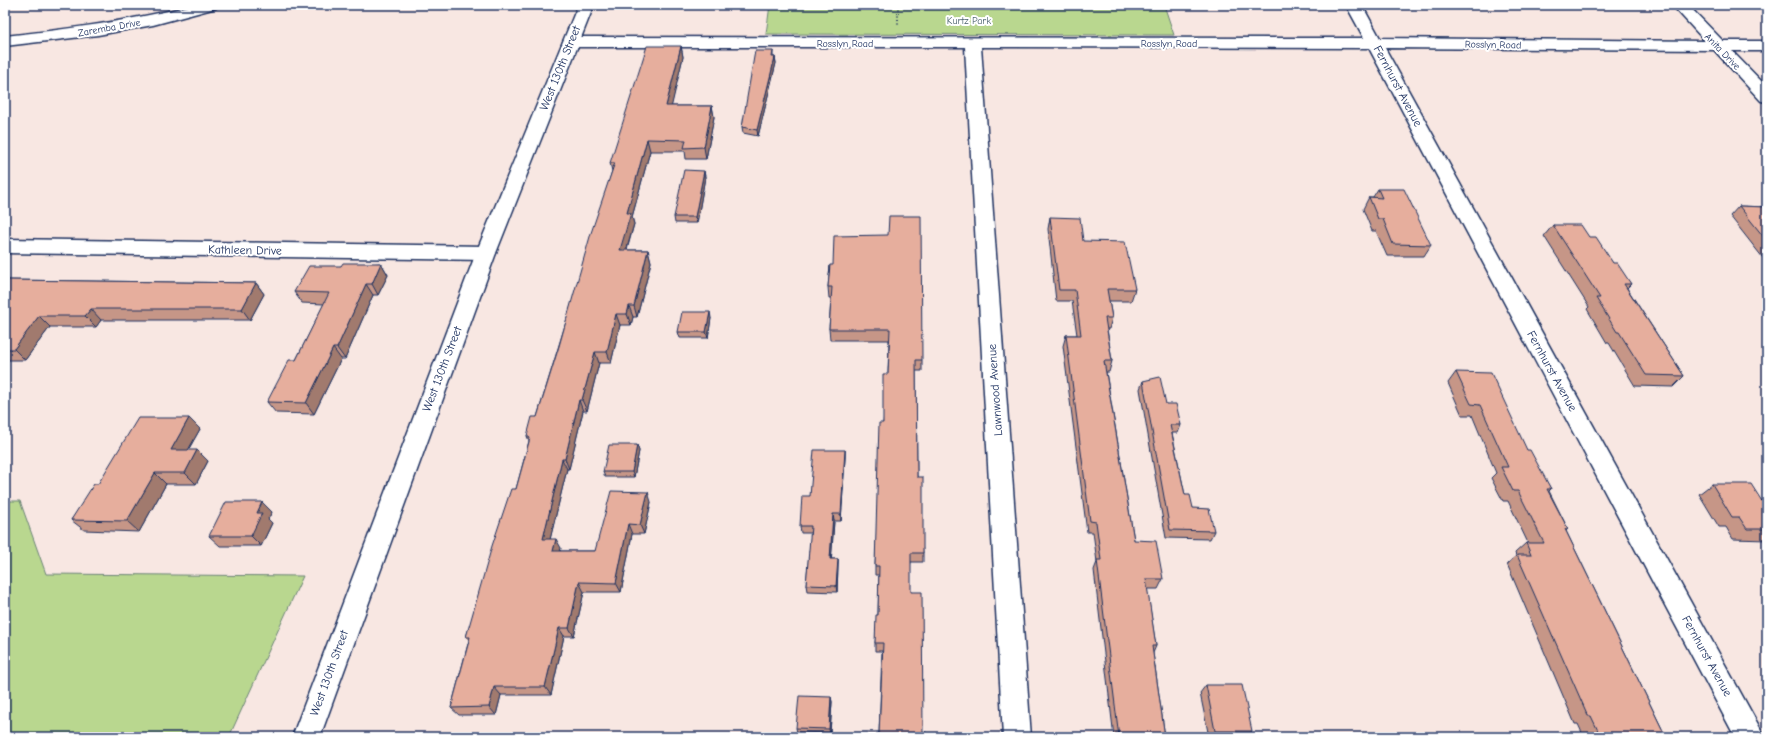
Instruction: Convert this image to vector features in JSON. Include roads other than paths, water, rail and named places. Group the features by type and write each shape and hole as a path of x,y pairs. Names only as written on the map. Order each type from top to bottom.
{"street":[{"name":"Zaremba Drive","path":"5,41 98,30 153,20 211,5"},
{"name":"West 130th Street","path":"306,737 486,253 586,5"},
{"name":"Fernhurst Avenue","path":"1354,5 1752,737"},
{"name":"Anita Drive","path":"1680,5 1767,97"},
{"name":"Rosslyn Road","path":"571,42 1374,43 1767,46"},
{"name":"Lawnwood Avenue","path":"973,43 1017,737"},
{"name":"Kathleen Drive","path":"5,246 486,253"}],"park label":[{"name":"Kurtz Park","path":"969,20"}]}
